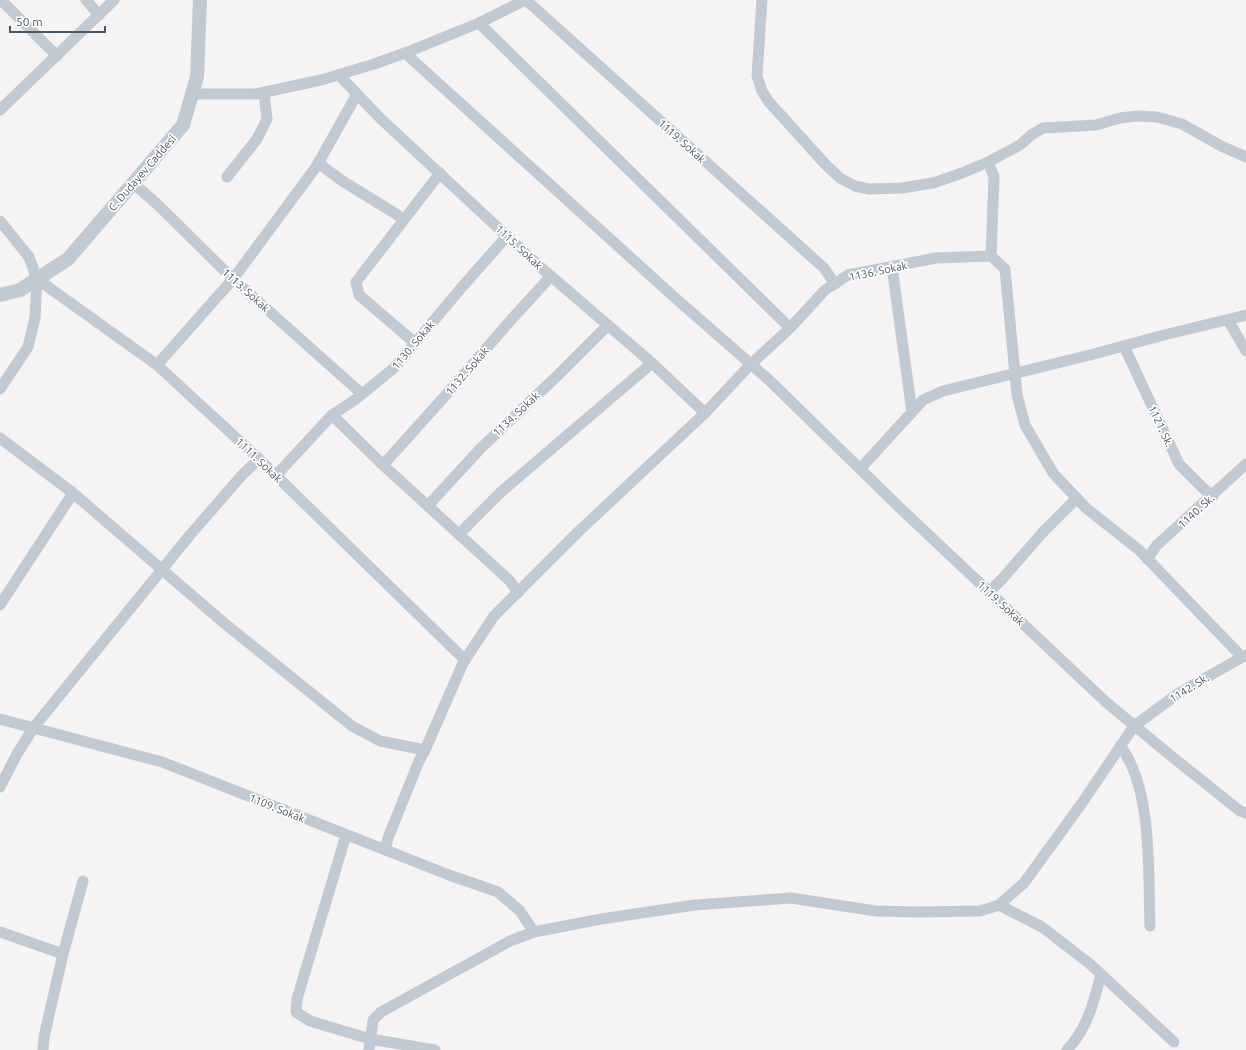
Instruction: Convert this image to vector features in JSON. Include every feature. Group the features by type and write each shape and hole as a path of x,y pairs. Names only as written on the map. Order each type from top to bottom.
{"street":[{"path":"1,0 57,56"},
{"path":"86,0 99,15"},
{"path":"0,110 114,0"},
{"path":"192,94 264,93 339,75 405,53 480,24 526,0"},
{"name":"1119. Sokak","path":"526,0 824,268 835,284"},
{"path":"762,0 757,76 762,92 769,102 826,165 840,178 855,186 869,189 902,188 933,183 988,162 1020,145 1031,135 1043,128 1096,125 1120,118 1136,116 1157,117 1182,124 1221,146 1246,157"},
{"name":"C. Dudayev Caddesi","path":"0,295 20,290 68,259 183,125 197,77 198,2"},
{"path":"480,24 790,328"},
{"name":"1119. Sokak","path":"405,53 667,291 769,380 860,469 1107,703 1234,807 1246,813"},
{"name":"1115. Sokak","path":"339,75 380,118 507,236 652,363 705,413"},
{"path":"227,177 257,139 267,119 264,93"},
{"path":"157,365 233,279 318,163 357,94"},
{"path":"988,162 994,177 991,256 1005,269 1014,374 1017,395 1025,425 1053,473 1086,508 1139,550 1244,656"},
{"path":"318,163 341,180 404,219"},
{"path":"415,343 359,295 356,282 440,173"},
{"name":"1113. Sokak","path":"133,183 157,204 233,279 362,394"},
{"path":"0,221 29,257 37,279 35,318 28,347 0,388"},
{"name":"1130. Sokak","path":"277,477 281,470 332,415 362,394 394,368 507,236"},
{"name":"1136. Sokak","path":"385,850 388,838 419,761 465,660 494,616 578,532 705,413 750,364 790,328 825,290 848,275 936,258 991,256"},
{"path":"892,267 912,412"},
{"name":"1132. Sokak","path":"383,465 510,320 551,276"},
{"name":"1111. Sokak","path":"37,279 157,365 259,459 465,660"},
{"path":"860,469 923,400 943,391 1246,315"},
{"path":"1228,320 1246,351"},
{"name":"1134. Sokak","path":"429,507 432,500 481,448 608,325"},
{"name":"1121. Sk.","path":"1124,346 1179,464 1213,496"},
{"path":"459,534 501,492 652,363"},
{"path":"332,415 383,465 510,581 518,592"},
{"path":"0,438 72,494 224,623 352,726 380,741 425,750"},
{"path":"0,787 34,727 214,507 243,474 259,459"},
{"name":"1140. Sk.","path":"1147,559 1158,545 1246,464"},
{"path":"0,605 72,494"},
{"path":"989,592 1043,532 1077,498"},
{"name":"1142. Sk.","path":"370,1044 373,1020 381,1012 510,941 534,932 601,919 696,905 792,898 876,911 980,911 999,904 1024,883 1082,803 1134,726 1179,693 1244,656"},
{"name":"1109. Sokak","path":"0,719 162,762 449,875 498,892 520,911 534,932"},
{"path":"1120,746 1128,755 1136,777 1145,814 1150,926"},
{"path":"346,835 297,999 296,1012 310,1021 370,1044 435,1050"},
{"path":"43,1050 44,1037 63,954 83,882"},
{"path":"999,904 1042,927 1101,974 1174,1042"},
{"path":"0,932 63,954"},
{"path":"1067,1050 1085,1025 1094,1003 1101,974"}]}
